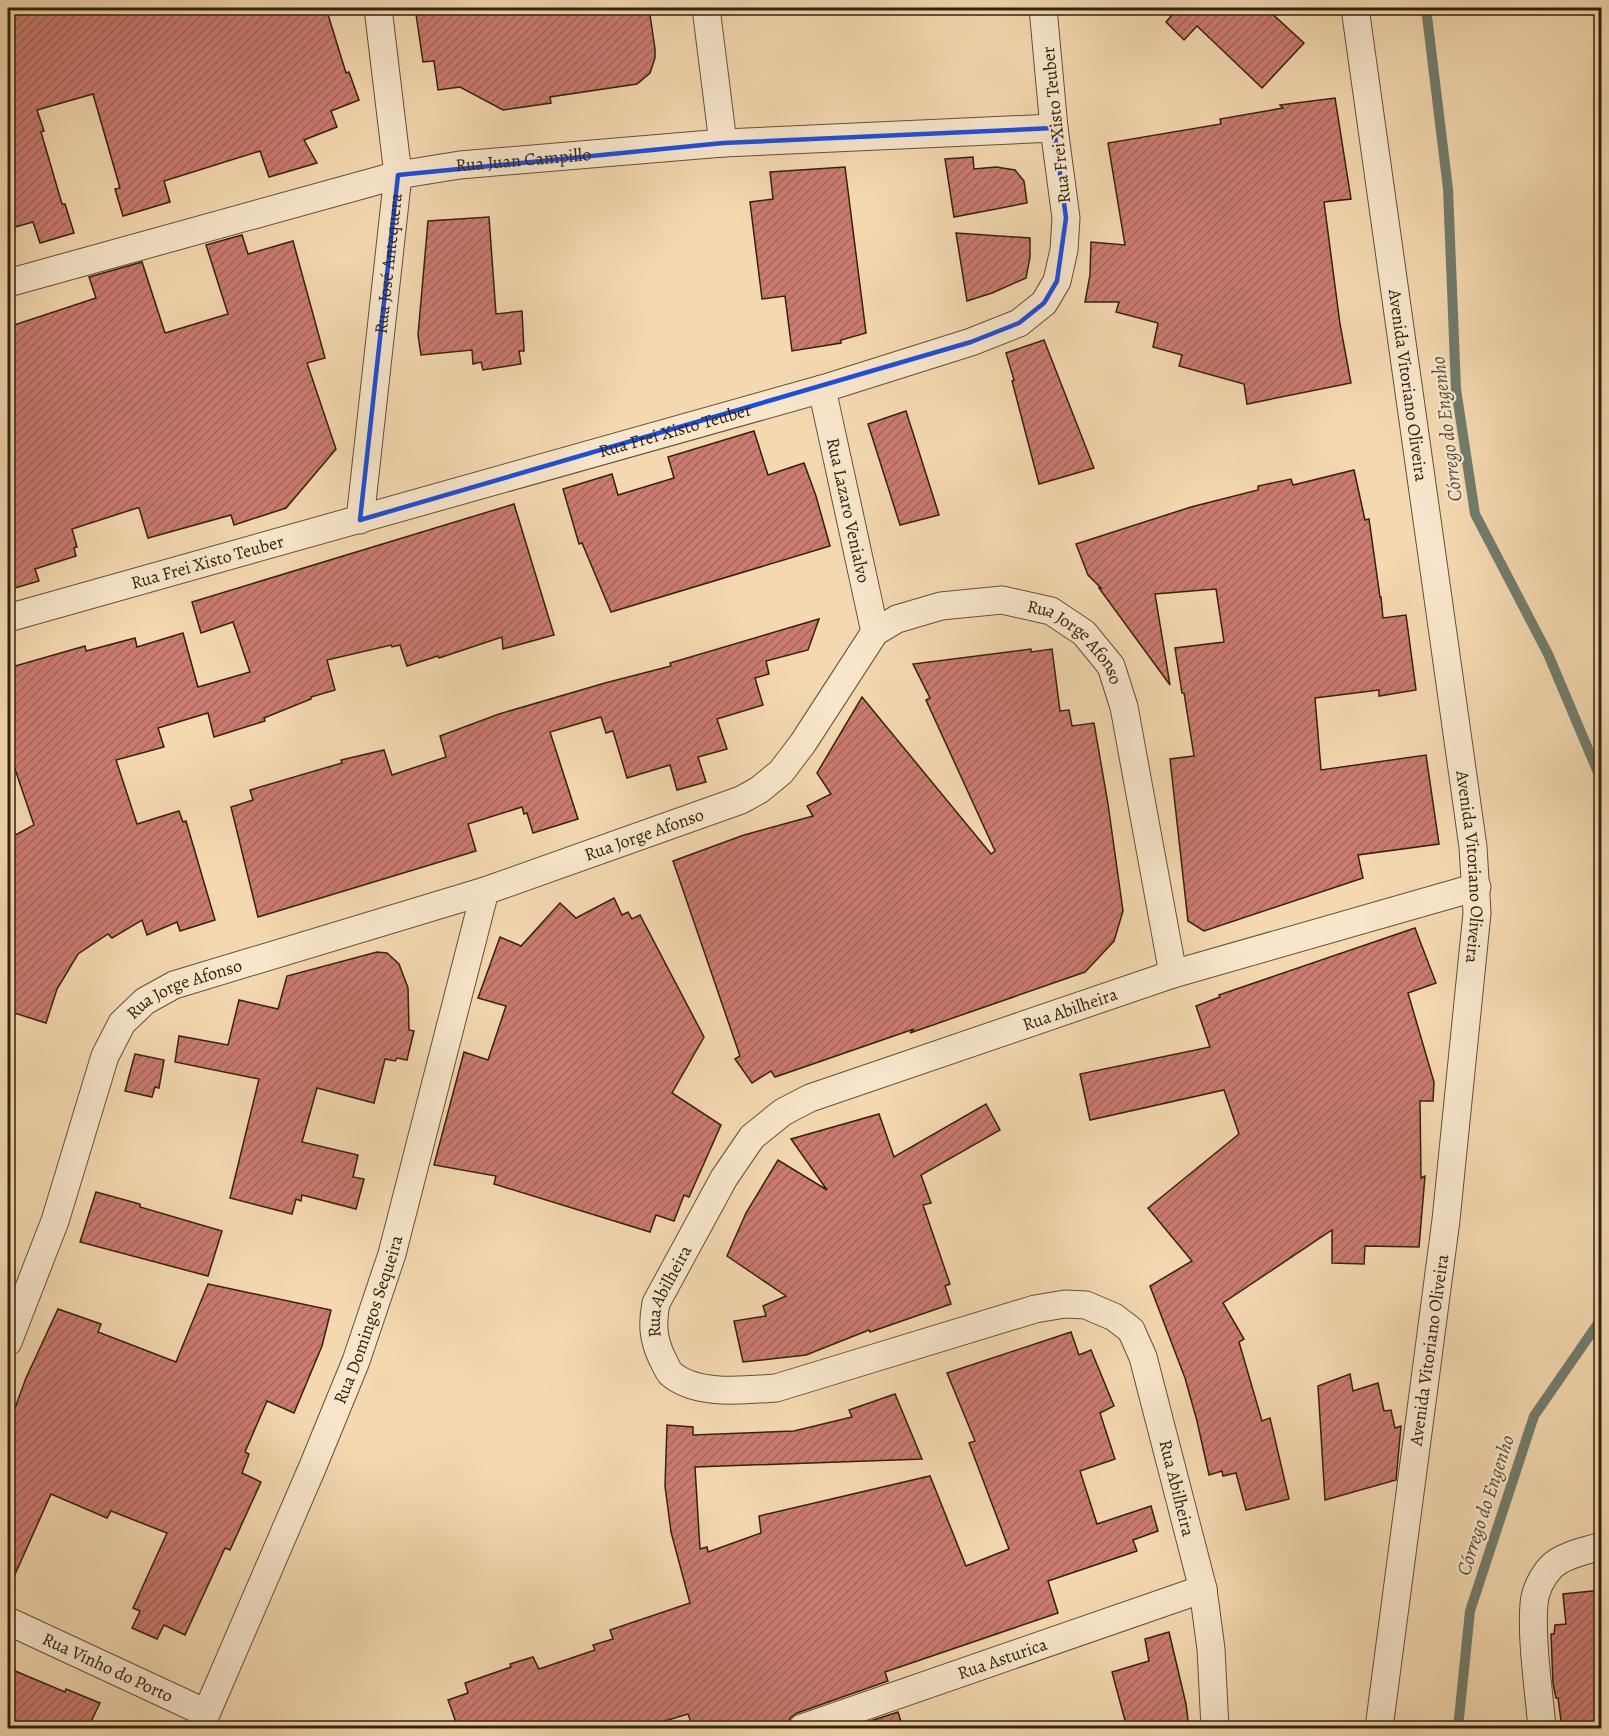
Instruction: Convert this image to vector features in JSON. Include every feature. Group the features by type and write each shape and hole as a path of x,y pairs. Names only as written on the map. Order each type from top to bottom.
{"street":[{"name":"Rua José Antequera","path":"360,520 398,175 378,8"},
{"path":"706,8 723,143"},
{"name":"Rua Frei Xisto Teuber","path":"8,618 822,389 971,342 1019,323 1044,303 1057,281 1066,229 1054,128 1044,8"},
{"name":"Avenida Vitoriano Oliveira","path":"1355,8 1477,887 1477,913 1446,1220 1379,1728"},
{"name":"Rua Juan Campillo","path":"8,283 398,175 460,165 723,143 1054,128"},
{"name":"Rua Lazaro Venialvo","path":"822,389 875,632"},
{"name":"Rua Jorge Afonso","path":"8,1342 55,1221 105,1056 122,1023 145,1001 174,985 485,891 741,800 759,790 781,772 803,743 875,632 897,619 941,606 1002,600 1051,611 1083,633 1111,666 1124,708 1173,975"},
{"name":"Rua Abilheira","path":"1215,1728 1211,1649 1203,1589 1143,1357 1131,1330 1114,1317 1086,1305 1065,1304 1035,1309 776,1388 734,1391 696,1387 670,1373 656,1345 652,1323 656,1304 724,1178 752,1137 783,1112 810,1098 1173,975 1477,887"},
{"name":"Rua Domingos Sequeira","path":"203,1721 356,1361 392,1254 485,891"},
{"path":"1542,1728 1534,1629 1534,1603 1540,1582 1552,1565 1573,1555 1602,1546"},
{"name":"Rua Asturica","path":"802,1728 1203,1589"},
{"name":"Rua Vinho do Porto","path":"8,1621 203,1721"}],"highlighted area":[{"path":"1054,128 1066,218 1057,281 1044,303 1019,323 971,342 360,520 398,175 723,143"}],"building":[{"path":"14,8 326,8 346,73 349,72 359,100 331,111 337,127 304,140 317,163 269,177 260,151 164,181 170,202 123,216 115,189 120,188 93,94 37,110 62,204 65,204 74,233 40,243 33,222 8,229 8,16 16,15"},
{"path":"463,8 649,8 655,58 650,73 637,84 550,97 551,103 503,110 460,87 438,90 434,61 423,62 416,14"},
{"path":"1178,8 1266,8 1304,43 1262,88 1197,26 1184,40 1166,22"},
{"path":"1335,98 1351,199 1324,202 1340,324 1351,383 1247,404 1244,384 1179,366 1182,355 1153,347 1158,323 1116,312 1119,302 1085,302 1090,275 1091,242 1125,245 1108,143 1221,124 1220,119 1283,108 1280,105"},
{"path":"973,157 974,169 996,167 1015,170 1024,181 1027,203 954,217 945,159"},
{"path":"845,167 866,333 841,340 841,343 792,351 785,296 762,299 750,202 773,199 770,172"},
{"path":"489,217 496,314 522,311 524,351 519,351 521,364 483,370 481,362 473,364 472,350 421,355 418,335 428,221"},
{"path":"956,233 1030,238 1030,257 1026,278 967,301"},
{"path":"242,235 248,254 293,241 325,358 307,363 336,449 286,508 234,525 231,515 148,538 139,508 137,508 72,529 77,547 74,548 76,556 35,569 39,581 8,590 8,327 96,298 89,277 142,262 165,333 228,314 206,245"},
{"path":"1044,340 1094,468 1039,484 1006,353"},
{"path":"906,411 939,515 900,525 868,424"},
{"path":"754,431 768,475 804,463 830,546 611,612 582,543 579,544 563,489 612,474 618,495 674,478 668,457"},
{"path":"1354,470 1365,520 1369,519 1383,618 1406,615 1416,690 1379,696 1379,690 1315,698 1321,770 1426,755 1439,844 1358,855 1363,878 1204,931 1188,921 1170,759 1194,756 1175,648 1224,642 1216,589 1155,594 1170,685 1099,588 1101,588 1088,575 1076,544 1191,507 1258,490 1258,486 1291,479 1293,485"},
{"path":"514,504 554,635 503,649 502,637 407,666 400,645 392,647 391,645 327,660 335,690 311,697 311,699 264,718 265,721 214,737 208,713 158,728 164,747 116,760 137,824 179,811 183,822 186,821 215,920 180,931 177,922 147,935 142,920 112,938 108,934 78,954 57,989 46,1023 8,1011 8,839 34,825 15,769 8,772 8,668 85,646 86,651 135,638 137,647 183,633 198,687 250,672 233,622 201,633 192,602"},
{"path":"819,619 808,650 766,661 769,674 755,678 763,705 717,719 727,749 698,757 706,782 677,790 670,765 627,778 613,731 606,733 601,717 550,732 578,819 533,833 527,813 524,814 522,807 468,824 476,851 258,917 231,807 253,800 250,790 342,763 341,760 384,750 392,775 446,757 440,736 499,714 671,666 670,663"},
{"path":"1031,649 1031,652 1052,649 1060,711 1069,710 1072,726 1094,723 1123,911 1114,941 1085,972 775,1077 771,1071 752,1083 735,1059 740,1056 673,861 744,835 813,816 807,806 831,794 817,773 862,697 991,854 995,851 926,700 930,698 913,664"},
{"path":"614,898 622,915 628,912 632,919 640,915 704,1037 672,1093 721,1125 689,1197 684,1195 674,1221 656,1215 650,1232 494,1184 496,1176 434,1165 464,1052 488,1060 506,1006 478,998 500,937 521,946 560,903 576,918"},
{"path":"1415,928 1436,983 1408,993 1434,1082 1433,1101 1420,1101 1421,1178 1425,1176 1419,1247 1365,1246 1364,1264 1332,1263 1332,1230 1223,1303 1244,1339 1239,1342 1262,1421 1270,1418 1289,1499 1246,1510 1236,1473 1223,1476 1222,1471 1209,1475 1185,1378 1150,1286 1192,1261 1148,1208 1239,1134 1224,1090 1090,1120 1080,1074 1210,1047 1196,1006 1220,997 1219,995"},
{"path":"377,952 387,953 399,964 408,988 409,1030 414,1031 407,1060 385,1059 374,1103 317,1088 302,1142 358,1155 353,1177 364,1179 356,1209 302,1195 301,1201 296,1199 292,1214 230,1198 259,1079 175,1062 179,1036 228,1045 239,1000 278,1009 287,976"},
{"path":"135,1054 164,1060 159,1088 155,1087 152,1097 125,1091"},
{"path":"986,1104 1000,1130 921,1175 931,1203 923,1205 950,1284 945,1286 951,1304 870,1332 869,1330 806,1355 743,1362 734,1321 766,1316 763,1306 786,1296 727,1256 746,1213 778,1160 827,1190 791,1139 879,1114 894,1157"},
{"path":"96,1192 222,1231 208,1276 80,1242"},
{"path":"208,1284 331,1310 322,1346 294,1413 267,1401 245,1452 249,1454 242,1473 261,1482 230,1550 225,1548 185,1635 164,1625 157,1639 132,1628 140,1611 133,1608 167,1533 111,1511 107,1518 51,1494 8,1590 8,1427 26,1378 58,1309 101,1324 98,1332 176,1362"},
{"path":"1071,1332 1079,1355 1091,1350 1114,1406 1100,1413 1115,1459 1080,1471 1097,1524 1151,1506 1158,1531 1133,1540 1137,1551 1048,1581 1058,1613 885,1672 888,1681 797,1713 790,1718 787,1728 693,1728 688,1714 642,1728 458,1728 448,1700 468,1693 465,1683 533,1657 539,1669 595,1650 593,1645 613,1639 610,1630 690,1603 671,1532 665,1486 667,1425 693,1427 693,1435 794,1431 852,1417 849,1410 895,1394 922,1459 695,1467 700,1549 707,1547 708,1552 761,1533 759,1516 930,1476 966,1566 1009,1549 969,1443 975,1441 947,1373"},
{"path":"1350,1374 1353,1391 1378,1383 1384,1411 1391,1410 1395,1428 1401,1426 1396,1480 1325,1500 1318,1386"},
{"path":"1602,1590 1602,1728 1562,1728 1558,1698 1556,1698 1553,1684 1551,1634 1554,1634 1555,1625 1566,1624 1563,1594"},
{"path":"1169,1632 1186,1704 1189,1728 1127,1728 1112,1672 1149,1661 1145,1639"},
{"path":"8,1668 65,1692 66,1689 100,1703 88,1728 8,1728"},
{"path":"898,1712 903,1728 849,1728"}],"waterway":[{"name":"Córrego do Engenho","path":"1426,8 1448,189 1456,389 1475,514 1548,654 1602,782"},
{"name":"Córrego do Engenho","path":"1602,993 1602,1104"},
{"name":"Córrego do Engenho","path":"1458,1728 1470,1611 1534,1416 1601,1319 1602,1313"}]}
